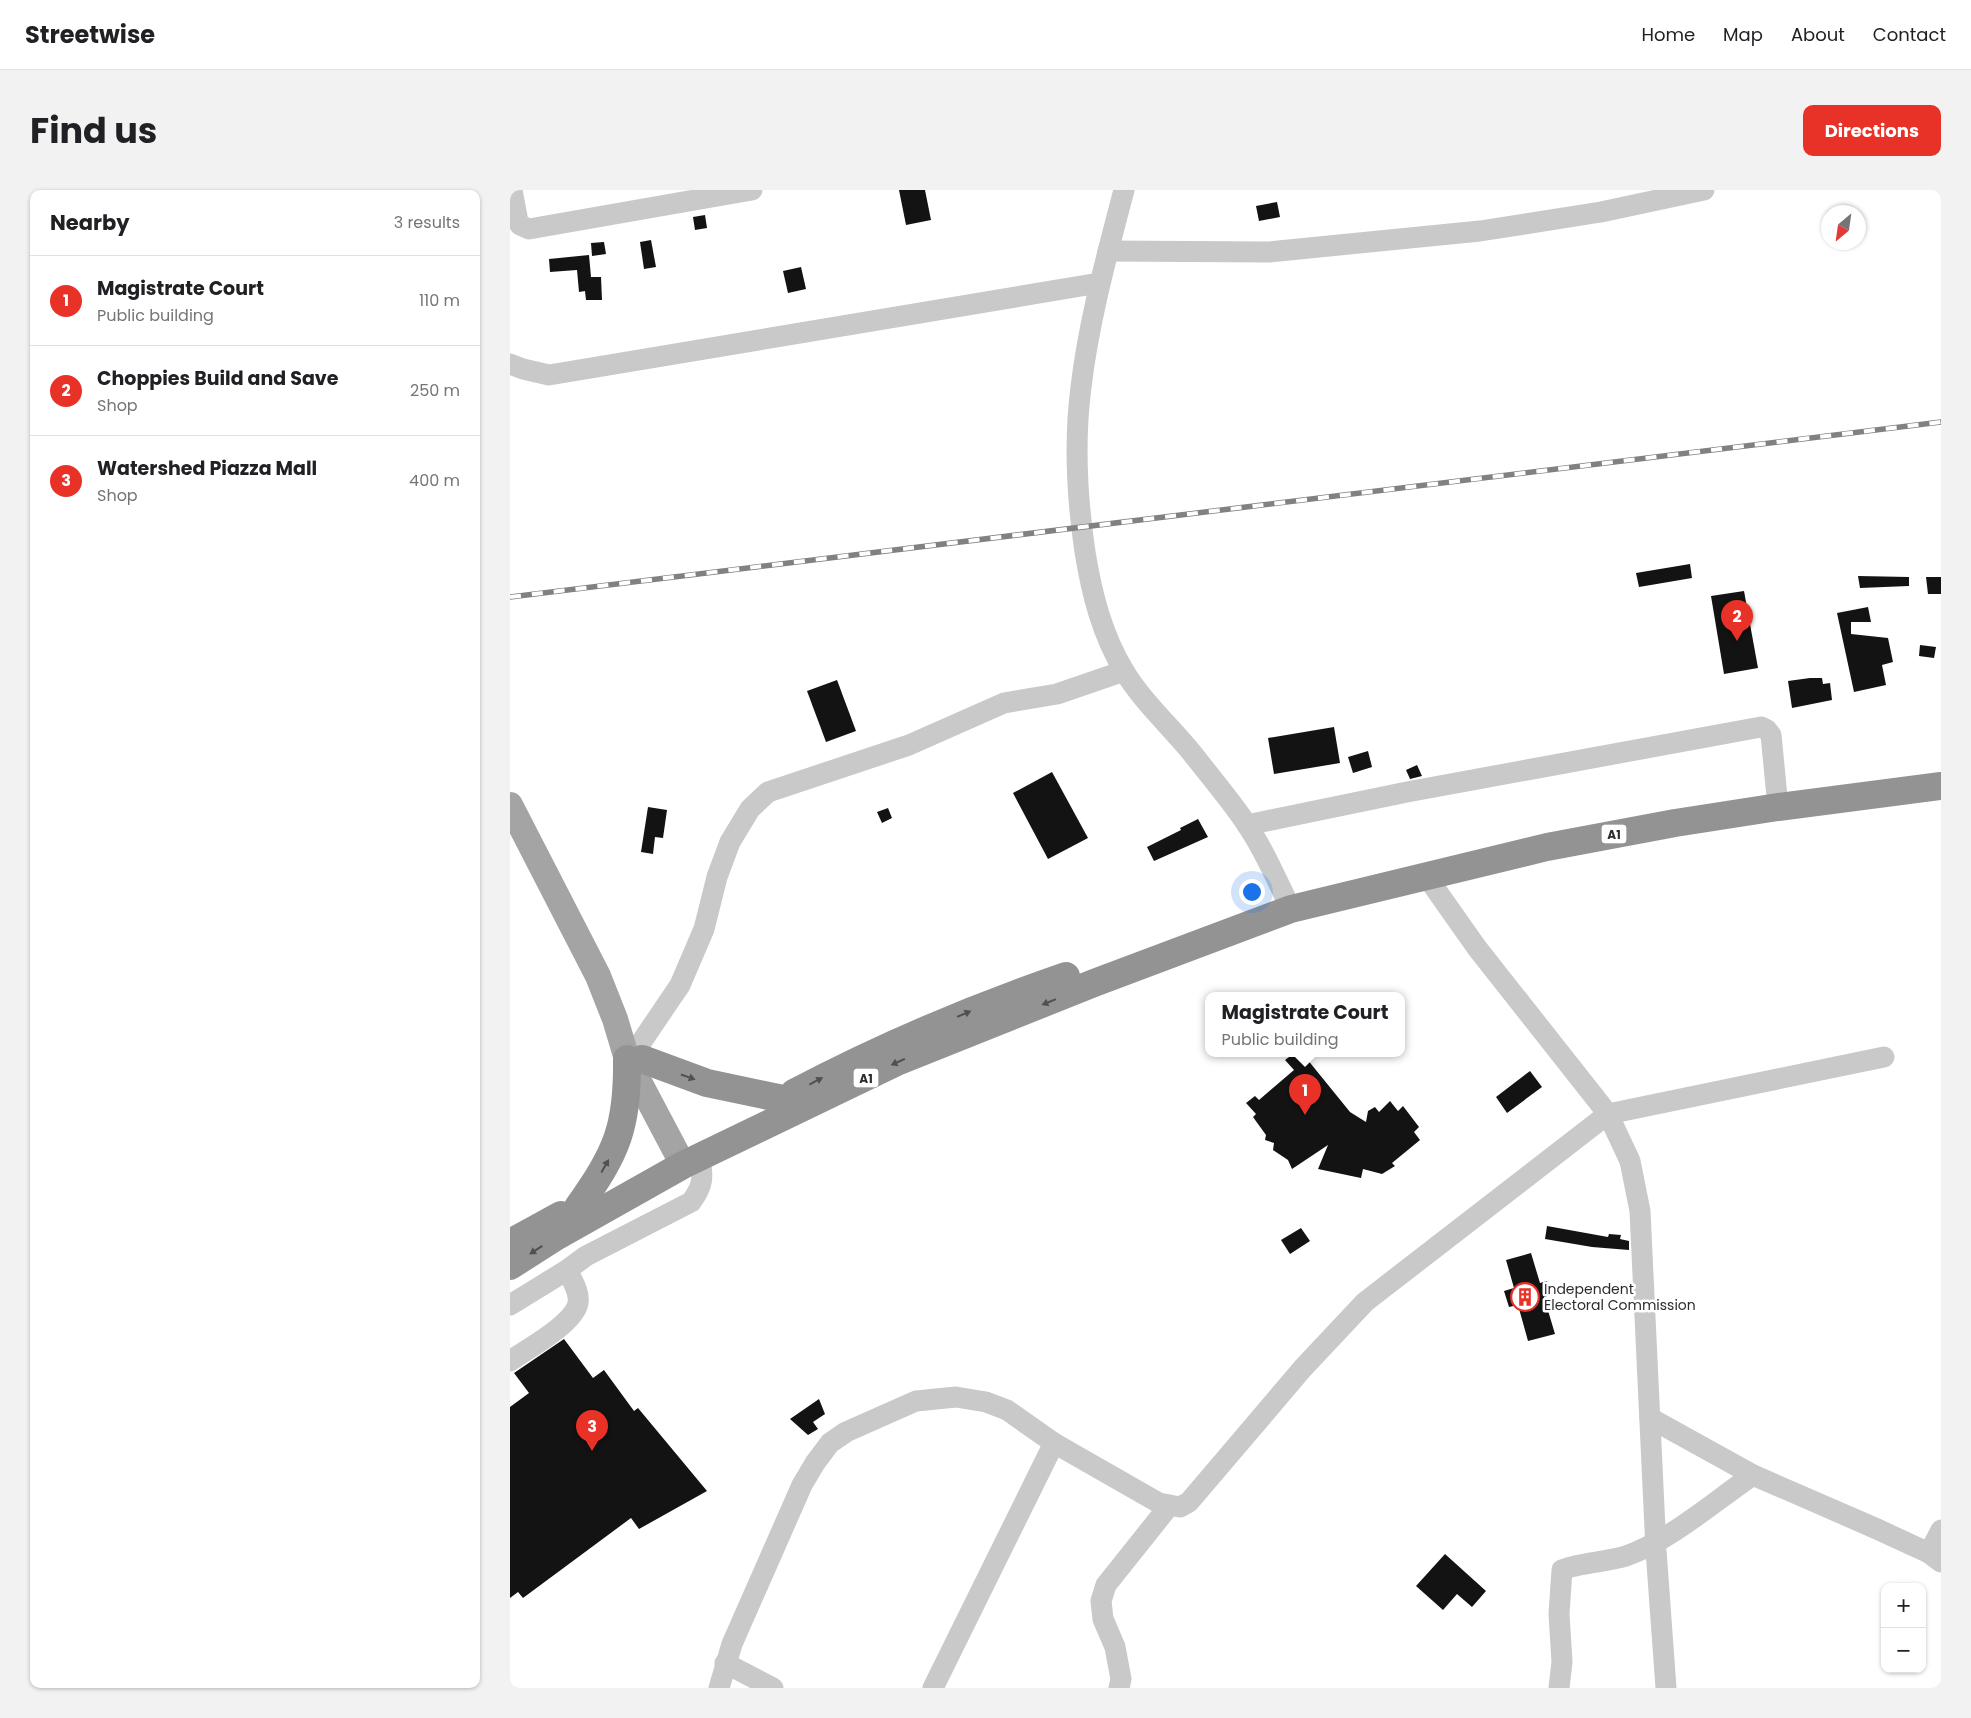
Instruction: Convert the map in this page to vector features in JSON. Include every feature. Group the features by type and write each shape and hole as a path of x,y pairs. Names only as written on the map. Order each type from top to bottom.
{"highway":[{"name":"A1","path":"510,1243 578,1207 689,1155 899,1061 1241,927 1292,909 1556,846 1675,823 1778,807 1941,786"},
{"name":"A1","path":"510,1266 783,1099 895,1043 1012,994 1166,943 1241,927"},
{"path":"578,1207 607,1162 622,1126 635,1056 716,1086 783,1099"}],"main road":[{"path":"510,805 598,976 615,1019 689,1155"}],"street":[{"path":"512,190 518,222 523,227 529,229 752,190"},
{"path":"1124,190 1100,283 1080,388 1077,475 1082,528 1092,594 1105,633 1124,671 1138,691 1191,752 1247,825 1292,909"},
{"path":"1108,251 1269,252 1480,231 1601,212 1704,190"},
{"path":"510,364 523,370 549,375 1100,283"},
{"path":"635,1056 680,985 704,928 717,877 730,842 750,809 768,792 909,745 1004,703 1057,694 1124,671"},
{"path":"1247,825 1407,792 1761,728 1767,730 1771,735 1778,807"},
{"path":"1427,877 1477,948 1608,1114 1630,1161 1640,1211 1656,1542 1666,1688"},
{"path":"719,1688 725,1663 802,1485 815,1462 830,1443 846,1432 916,1401 956,1397 986,1402 1007,1410 1054,1443 1159,1503 1180,1507 1189,1502 1303,1368 1365,1302 1608,1114 1884,1057"},
{"path":"510,1305 586,1256 691,1202 700,1190 703,1178 689,1155"},
{"path":"510,1362 560,1327 574,1312 578,1302 576,1289 567,1270"},
{"path":"1650,1418 1753,1475 1935,1557 1941,1530"},
{"path":"933,1688 1054,1443"},
{"path":"1559,1688 1562,1662 1558,1614 1562,1570 1568,1567 1593,1564 1626,1556 1656,1542 1753,1475"},
{"path":"1119,1688 1121,1679 1115,1648 1103,1619 1101,1601 1106,1585 1169,1506"},
{"path":"725,1663 773,1688"}],"building":[{"path":"899,190 925,190 931,220 906,225"},
{"path":"1277,202 1280,217 1259,221 1256,206"},
{"path":"705,215 707,228 695,230 693,217"},
{"path":"651,240 656,267 644,269 640,242"},
{"path":"604,242 606,254 592,256 591,243"},
{"path":"589,255 591,277 601,277 602,300 586,300 585,291 579,292 577,270 550,272 549,259"},
{"path":"801,267 806,289 788,293 783,271"},
{"path":"1690,564 1692,578 1639,587 1636,573"},
{"path":"1858,576 1909,577 1909,586 1860,588"},
{"path":"1926,577 1941,577 1941,594 1928,594"},
{"path":"1744,591 1758,668 1724,674 1711,596"},
{"path":"1868,607 1871,622 1851,622 1851,634 1888,638 1893,662 1882,665 1886,685 1854,692 1837,613"},
{"path":"1920,645 1936,647 1934,658 1919,656"},
{"path":"1822,678 1823,684 1830,683 1832,700 1792,708 1788,681"},
{"path":"837,680 856,731 826,742 807,691"},
{"path":"1334,727 1340,763 1274,774 1268,738"},
{"path":"1368,751 1372,767 1353,773 1348,757"},
{"path":"1417,765 1422,776 1410,779 1406,770"},
{"path":"1052,772 1088,838 1048,859 1013,793"},
{"path":"648,807 667,810 663,838 655,837 653,854 641,852"},
{"path":"888,808 892,818 882,823 877,812"},
{"path":"1198,819 1208,837 1154,861 1147,847"},
{"path":"1289,1057 1300,1057 1304,1062 1307,1059 1350,1112 1366,1122 1368,1111 1375,1107 1379,1112 1390,1101 1398,1111 1403,1106 1419,1127 1414,1132 1420,1140 1392,1163 1395,1166 1382,1174 1363,1169 1361,1178 1318,1169 1328,1145 1292,1169 1288,1160 1273,1150 1274,1143 1265,1140 1266,1135 1253,1117 1256,1114 1246,1103 1255,1096 1259,1100 1294,1070 1285,1060"},
{"path":"1530,1071 1542,1087 1507,1113 1496,1097"},
{"path":"1547,1226 1608,1237 1609,1234 1621,1235 1620,1239 1629,1241 1629,1250 1592,1247 1545,1239"},
{"path":"1301,1228 1310,1241 1290,1254 1281,1240"},
{"name":"Independent Electoral Commission","path":"1531,1253 1540,1283 1547,1281 1551,1295 1544,1297 1555,1334 1528,1341 1518,1305 1509,1307 1504,1291 1514,1288 1506,1260"},
{"path":"564,1339 593,1378 604,1370 634,1411 638,1408 707,1491 639,1529 631,1518 523,1598 518,1592 510,1598 510,1407 529,1393 514,1373"},
{"path":"819,1399 825,1414 813,1422 818,1429 808,1435 790,1419"},
{"path":"1445,1554 1486,1591 1472,1607 1457,1594 1443,1610 1416,1586"}],"railway":[{"path":"510,597 1941,422"}],"place":[{"name":"Choppies Build and Save","path":"1737,641"},
{"name":"Magistrate Court","path":"1305,1115"},
{"name":"Independent Electoral Commission","path":"1525,1297"},
{"name":"Watershed Piazza Mall","path":"592,1451"}]}
